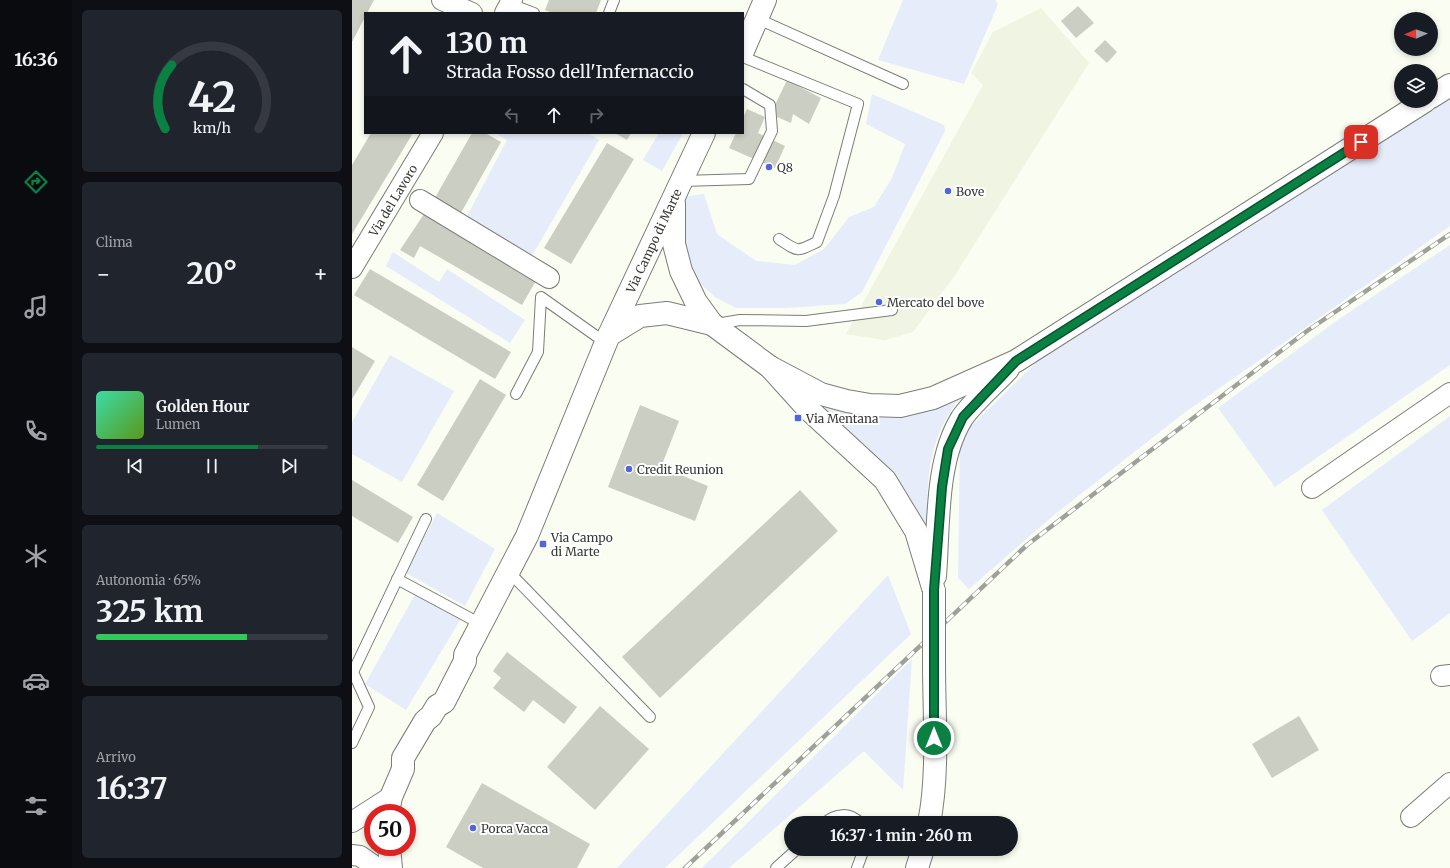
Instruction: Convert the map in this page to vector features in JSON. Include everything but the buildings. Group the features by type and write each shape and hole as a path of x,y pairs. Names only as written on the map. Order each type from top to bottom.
{"main road":[{"path":"744,49 761,9"},
{"path":"1438,93 1450,85"},
{"path":"678,189 674,244 681,271 696,302 712,324 770,367 821,394 846,401 870,405 900,406 933,398 1016,361 1414,108"},
{"name":"Via Campo di Marte","path":"390,804 403,769 409,765 431,728 434,711 444,702 466,661 465,655 527,536 608,339 704,134"},
{"path":"608,339 640,316 667,313 712,324"},
{"path":"930,816 934,775 934,590 942,487 948,449 963,417 1016,361"},
{"path":"770,367 807,408 885,480 916,531 934,590"},
{"path":"390,856 391,868"},
{"path":"917,868 921,856"}],"street":[{"path":"442,0 470,12"},
{"name":"Via del Lavoro","path":"352,268 432,134"},
{"path":"420,200 551,274"},
{"path":"1312,488 1450,393"},
{"path":"1411,817 1450,783"},
{"name":"Via Campo di Marte","path":"352,822 364,817"},
{"path":"352,855 360,856 377,868"}],"lane":[{"path":"609,12 614,0"},
{"path":"509,6 530,12"},
{"path":"761,9 903,84"},
{"path":"744,57 858,104 834,196 817,242 801,250 796,250 779,239"},
{"path":"678,189 749,180 772,131 770,105 744,90"},
{"path":"516,394 538,352 541,297 551,274"},
{"path":"541,297 608,339"},
{"path":"712,324 740,320 806,322 892,310"},
{"path":"352,743 369,707 353,672 426,519"},
{"path":"509,572 650,717"},
{"path":"397,579 481,624"},
{"path":"837,816 844,814 850,816"},
{"path":"776,868 789,856"},
{"path":"857,868 861,856"}],"shaded area":[{"path":"903,0 995,0 998,4 964,84 878,60"},
{"name":"Bove","path":"1041,8 1089,63 955,275 913,332 885,340 846,334 983,85 971,73 993,32"},
{"path":"1450,91 1450,226 1184,413 1054,515 969,589 958,578 960,437 1056,343 1423,108 1438,108 1438,99"},
{"path":"872,94 944,125 945,131 862,292 845,304 786,308 736,308 715,297 694,278 679,236 682,197 704,194 717,234 756,261 795,265 824,249 849,217 874,207 892,178 905,144 866,124"},
{"path":"497,134 590,134 599,140 529,261 466,218 507,140"},
{"path":"658,134 682,134 662,171 643,160"},
{"path":"1450,245 1450,365 1275,487 1218,408 1339,319"},
{"path":"393,252 439,282 447,269 525,320 510,343 386,266"},
{"path":"390,355 454,391 402,482 352,454 352,422"},
{"path":"960,397 938,435 934,449 929,478 927,509 928,539 919,514 900,483 808,398 904,416 940,407"},
{"path":"1450,416 1450,613 1412,641 1322,510"},
{"path":"437,513 495,549 465,606 406,573"},
{"path":"888,575 911,634 665,868 617,868"},
{"path":"416,593 462,617 406,710 365,684"},
{"path":"912,659 903,790 864,751 789,816 784,816 784,820 729,868 702,868"}],"railway":[{"path":"685,868 1027,545 1307,331 1450,234"}],"place":[{"name":"Q8","path":"769,167"},
{"name":"Bove","path":"948,191"},
{"name":"Mercato del bove","path":"879,302"},
{"name":"Via Mentana","path":"798,418"},
{"name":"Credit Reunion","path":"629,469"},
{"name":"Via Campo di Marte","path":"543,544"},
{"name":"Porca Vacca","path":"473,828"}],"route":[{"path":"934,738 934,590 942,487 948,449 955,431 963,417 1016,361 1361,142"}]}
